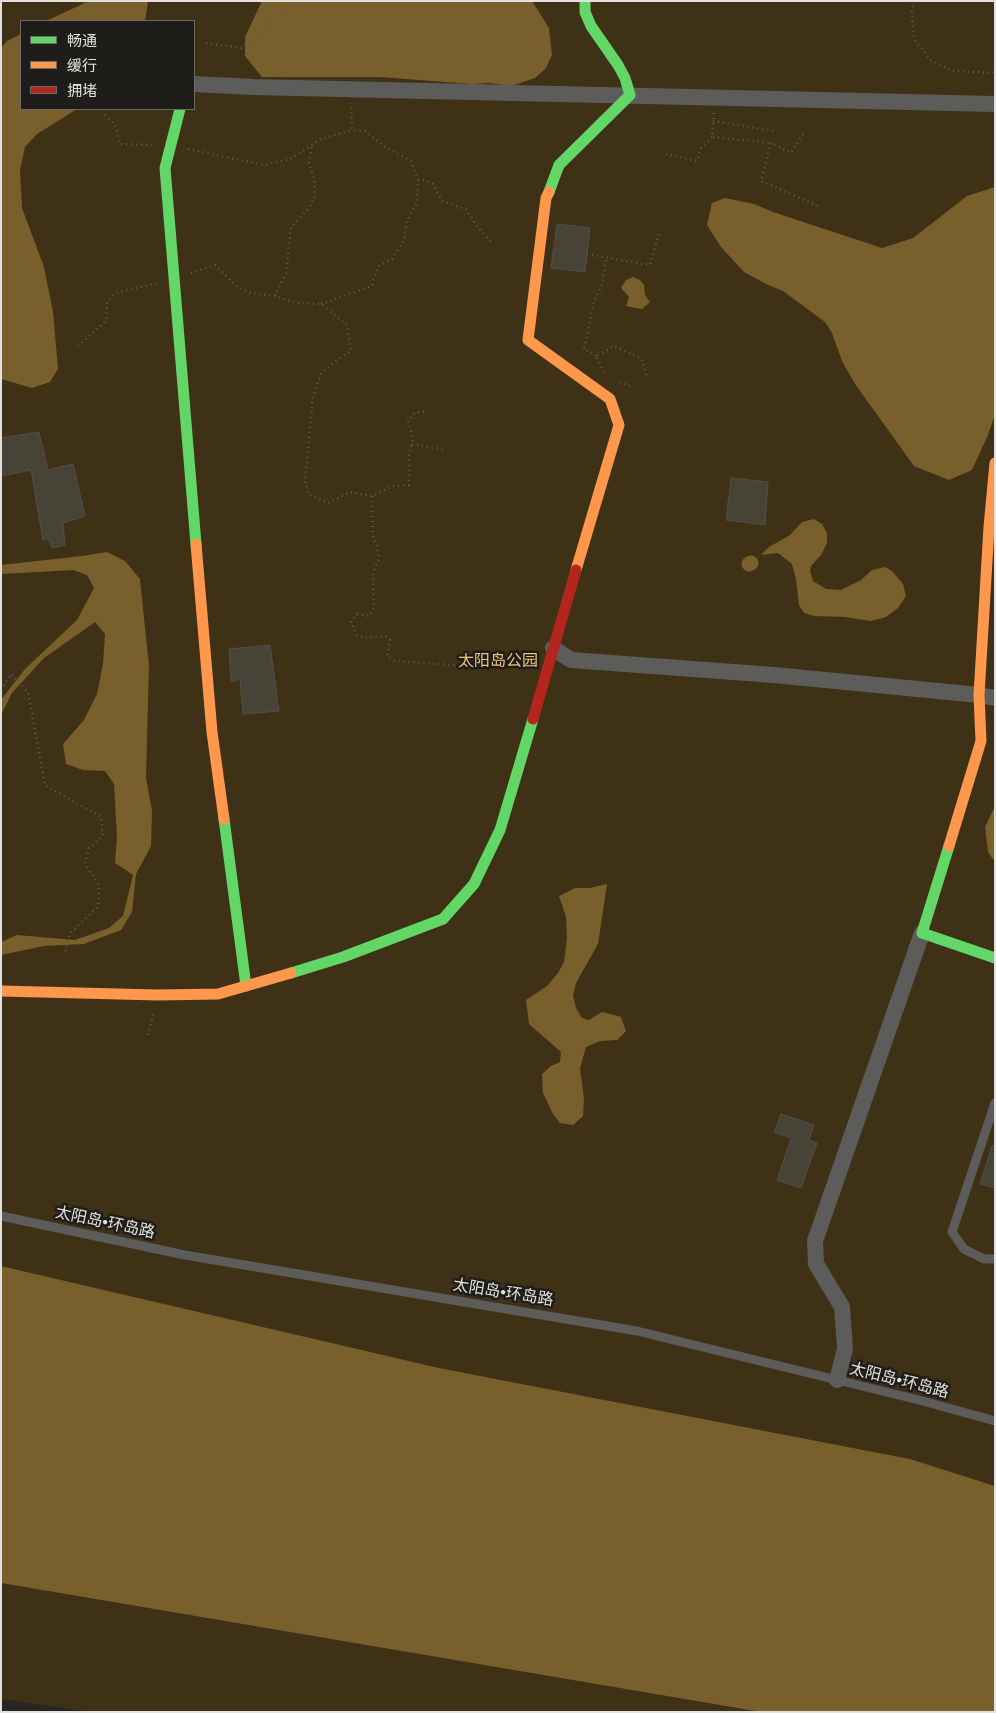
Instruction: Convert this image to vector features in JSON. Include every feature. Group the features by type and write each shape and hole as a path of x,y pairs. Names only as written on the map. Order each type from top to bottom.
{"street":[{"path":"584,1 585,12 591,26 618,65 625,78 630,95"},
{"path":"195,84 995,104"},
{"path":"1,991 158,995 218,994 343,957 443,919 474,884 500,830 619,425 610,399 528,340 546,198 559,165 630,95"},
{"path":"180,110 165,168 212,732 246,986"},
{"path":"837,1380 845,1349 842,1307 816,1264 815,1241 922,933 981,741 987,697 989,527 995,463"},
{"path":"553,648 572,660 765,675 987,697"},
{"path":"922,933 995,958"}],"lane":[{"path":"995,1103 952,1232 964,1249 984,1259 995,1259"},
{"name":"太阳岛•环岛路","path":"1,1216 185,1255 637,1331 995,1421"}],"path":[{"path":"78,1 93,4 97,1"},
{"path":"206,44 241,48 263,31 277,16 298,1"},
{"path":"914,1 912,11 914,39 931,60 952,71 995,73"},
{"path":"351,89 352,130"},
{"path":"666,154 697,161 701,148 712,137 715,97"},
{"path":"78,346 106,321 107,303 115,292 174,279 215,265 236,286 251,293 274,296 296,303 321,304 372,286 375,274 380,266 392,259 402,242 408,219 417,203 418,180 411,161 384,146 365,131 352,130 321,139 290,159 264,165 171,146 120,144 115,125 105,115"},
{"path":"713,121 774,131"},
{"path":"712,137 771,143 791,153 802,134"},
{"path":"771,143 761,181 818,206"},
{"path":"274,296 286,273 291,227 309,208 315,196 314,179 309,163 312,145"},
{"path":"418,180 424,180 432,184 442,201 467,210 476,225 492,243"},
{"path":"587,254 650,264 659,233"},
{"path":"606,376 596,356 584,350 594,301 601,287 607,257"},
{"path":"321,304 347,325 351,351 334,362 321,374 313,397 304,480 308,494 328,503 350,492 372,496 393,486 409,485 409,454 413,438 408,421 414,414 426,411"},
{"path":"596,356 614,346 642,359 647,377"},
{"path":"614,380 630,386"},
{"path":"412,444 444,450"},
{"path":"372,496 373,538 377,546 379,558 373,573 374,608 369,616 357,614 351,622 357,636 366,638 385,636 390,640 387,656 396,661 470,666"},
{"path":"1,690 12,674 28,692 44,785 101,817 103,836 89,848 85,864 98,885 98,906 70,934 65,952"},
{"path":"148,1035 158,995"}],"green space":[{"name":"太阳岛公园","path":"1,1 995,1 995,1486 910,1459 439,1368 1,1266","holes":["25,1220 407,1291 185,1255"]},
{"path":"1,1583 761,1712 91,1712 1,1699"}],"shaded area":[{"path":"89,1 145,1 148,3 145,20 48,20"},
{"path":"262,1 532,1 549,28 552,55 546,68 535,78 511,86 490,83 471,84 380,77 262,77 245,56 245,37"},
{"path":"20,34 20,110 75,110 37,134 25,147 20,170 22,208 44,267 53,312 58,369 50,382 32,388 1,379 1,48 7,41"},
{"path":"995,187 995,415 972,470 949,480 914,466 855,384 842,361 832,333 825,322 783,291 744,272 721,247 707,225 712,203 725,198 754,204 882,248 913,238 967,196"},
{"path":"633,277 640,280 644,285 645,295 650,302 642,309 626,306 629,297 621,288 626,280"},
{"path":"814,519 822,524 827,533 827,543 821,555 811,566 810,571 813,581 826,589 841,590 861,580 872,570 885,567 892,571 903,584 906,596 898,608 886,617 871,621 845,617 814,616 804,613 799,605 792,564 778,553 761,555 769,547 790,535 802,522"},
{"path":"107,552 125,561 140,579 149,666 146,778 152,811 151,846 136,874 132,912 121,930 84,944 44,946 1,955 1,942 17,935 75,940 109,928 123,916 133,875 115,863 117,836 114,784 105,771 83,770 66,764 63,744 84,720 97,694 103,664 105,634 95,622 44,658 12,693 1,715 1,700 25,669 77,620 94,588 87,575 73,570 1,574 1,565"},
{"path":"995,806 995,862 988,852 985,827"},
{"path":"607,884 598,944 576,983 573,995 576,1008 582,1018 589,1020 602,1012 621,1017 626,1031 617,1040 600,1041 586,1047 580,1068 584,1099 583,1116 573,1125 560,1123 553,1114 543,1093 542,1074 551,1066 560,1062 561,1052 529,1024 526,1000 547,986 564,962 567,938 566,917 559,896 575,888 590,888"},
{"path":"1,1266 439,1368 910,1459 995,1486 995,1712 761,1712 1,1583"}],"building":[{"path":"557,224 590,228 585,272 551,268"},
{"path":"39,432 48,470 73,464 85,516 63,523 65,545 52,548 48,538 43,540 31,470 1,476 1,438"},
{"path":"731,478 768,482 765,525 726,520"},
{"path":"270,645 279,711 243,714 240,679 231,682 229,649"},
{"path":"781,1114 814,1125 809,1140 817,1143 801,1188 777,1180 791,1138 774,1132"},
{"path":"992,1146 995,1146 995,1188 980,1184"}],"traffic: fast":[{"path":"549,192 559,165 630,95 625,78 618,65 591,26 585,12 585,1"},
{"path":"180,110 165,168 196,544"},
{"path":"291,973 343,957 443,919 474,884 500,830 533,719"},
{"path":"224,819 246,986"},
{"path":"949,846 922,933 995,958"}],"traffic: slow":[{"path":"549,192 546,198 528,340 610,399 619,425 576,570"},
{"path":"949,846 981,741 979,695 989,527 995,463"},
{"path":"196,544 212,732 224,819"},
{"path":"1,991 158,995 218,994 291,973"}],"traffic: jam":[{"path":"533,719 576,570"}]}
